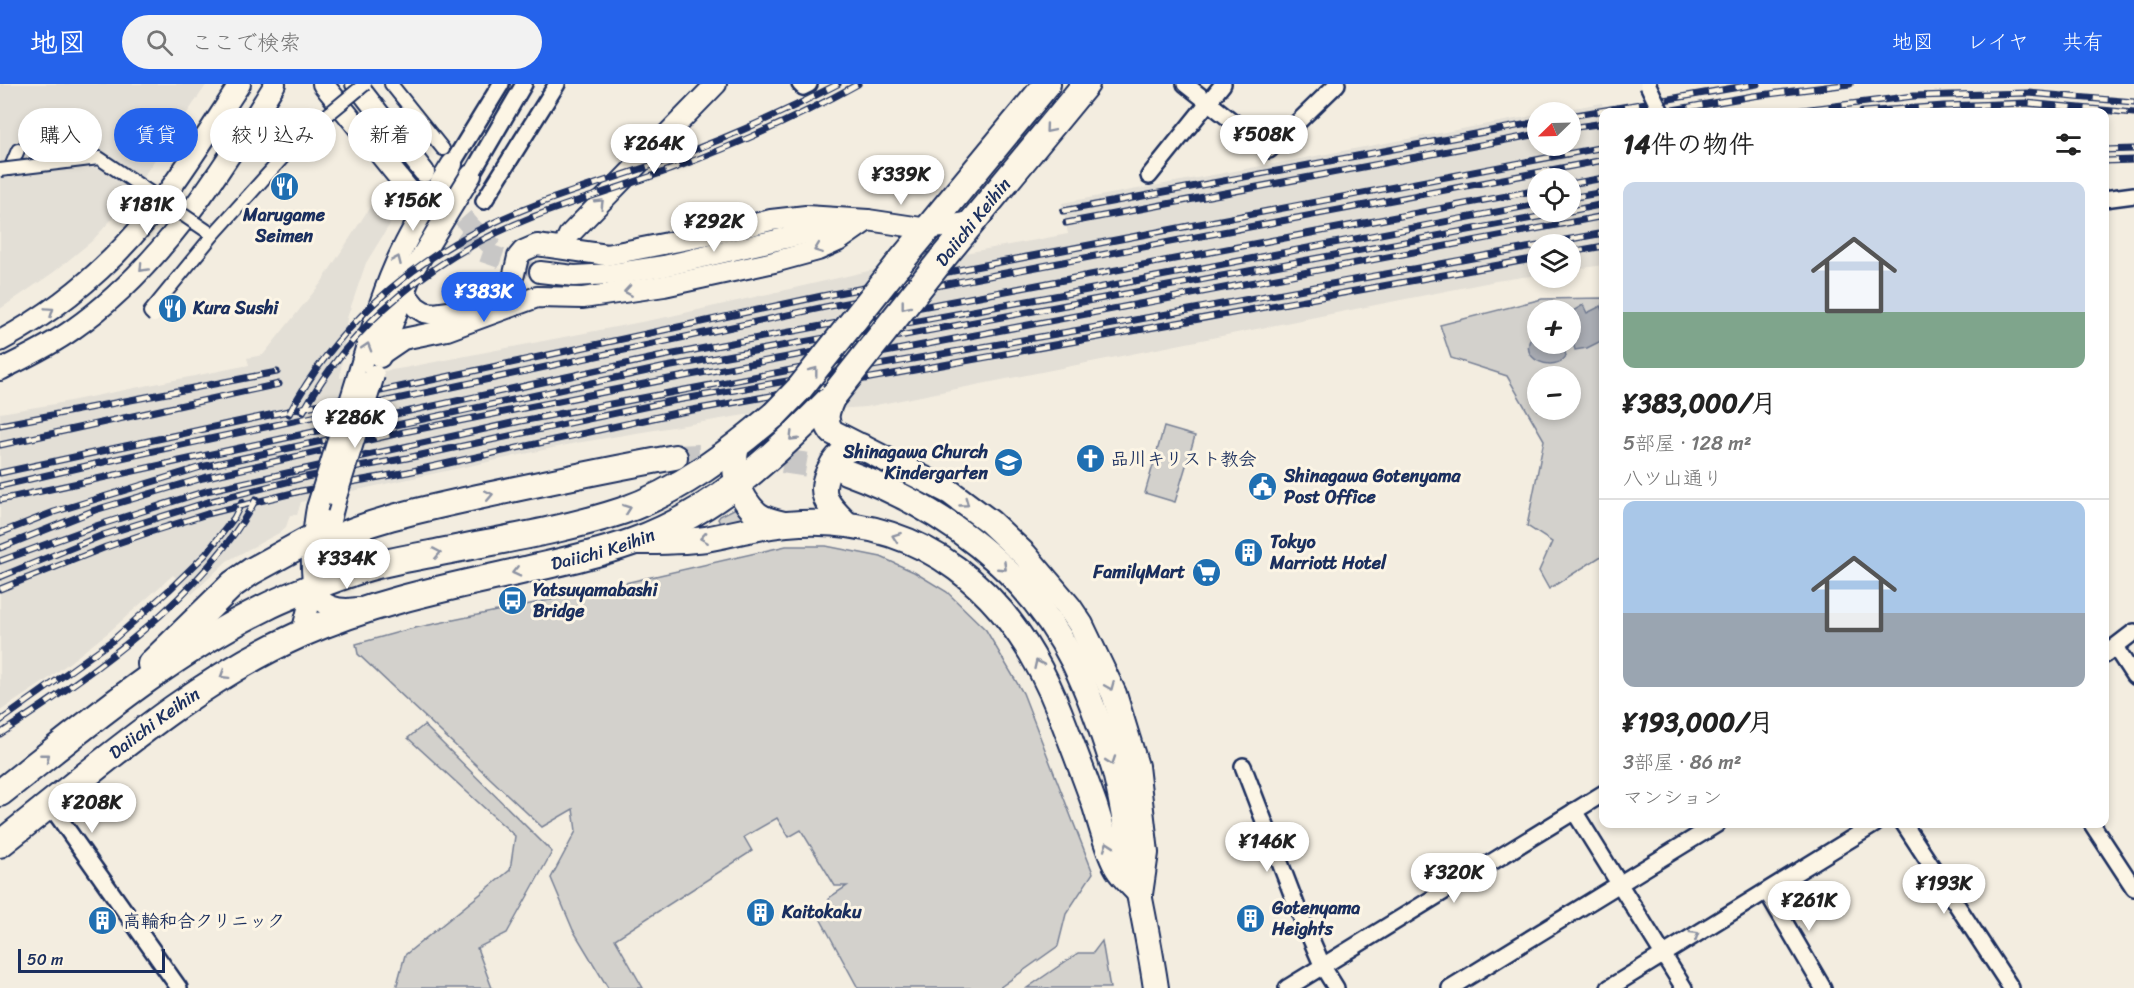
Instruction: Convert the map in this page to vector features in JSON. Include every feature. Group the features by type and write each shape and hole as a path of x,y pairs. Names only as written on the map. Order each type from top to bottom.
{"highway":[{"name":"Daiichi Keihin","path":"0,793 104,710 231,626 266,607 313,587 369,568 538,532 623,511 686,482 736,447 775,414 800,388 1047,84"},
{"name":"Daiichi Keihin","path":"0,844 187,698 234,668 302,633 371,607 416,594 569,560 633,542 700,510 738,484 782,448 834,395 941,260 1086,84"},
{"path":"104,710 185,631 251,583 317,542"},
{"path":"176,661 225,645 253,630 262,628 268,632 275,647"}],"main road":[{"path":"834,395 826,419 831,432 950,492 990,522 1041,571 1081,625 1114,694 1136,766 1146,853 1140,894"},
{"path":"847,524 825,498 824,487 826,477 840,455 848,449 861,446"},
{"path":"736,447 734,468 738,484 749,505 769,520 784,524"},
{"path":"317,542 405,513 675,457"},
{"path":"846,472 906,497 933,512 972,539 1007,570 1055,630 1074,664 1089,699 1114,771 1140,894 1156,988"},
{"path":"633,542 704,539 784,524 847,524 872,528 921,546 951,565 976,584 1007,616 1033,654 1083,771 1115,864 1140,894"}],"street":[{"path":"0,341 57,306 83,285 125,244 150,216 240,84"},
{"path":"0,370 72,330 115,296 141,270 193,208 275,84"},
{"path":"323,84 412,194"},
{"path":"356,84 433,177"},
{"path":"154,316 150,312 213,235 303,135 365,84"},
{"path":"391,84 448,157"},
{"path":"317,542 336,497 365,377 376,315 433,177 501,84"},
{"path":"302,633 313,587 317,508 365,377 381,354 412,272 524,84"},
{"path":"483,201 557,84"},
{"path":"563,248 569,235 716,84"},
{"path":"800,84 803,87 809,84"},
{"path":"1185,84 1269,150 1337,84"},
{"path":"1149,176 1224,84"},
{"path":"1648,85 1659,108"},
{"path":"5,169 18,150"},
{"path":"5,169 99,158 213,235"},
{"path":"2109,198 2134,195"},
{"path":"404,292 416,307 434,314 456,311 496,300 507,293 518,258 523,251 537,245 607,255 724,232 771,219 806,216 868,219 928,228 973,222"},
{"path":"540,272 574,276 612,274 664,266 868,219"},
{"path":"381,354 403,339 447,330 537,297 582,298 664,286 774,262 828,246 868,219"},
{"path":"514,274 524,288 537,297"},
{"path":"313,587 316,595 328,606 350,609 371,607"},
{"path":"2134,632 2110,651 2134,676"},
{"path":"1243,766 1297,907 1323,967 1336,988"},
{"path":"1287,988 1599,796"},
{"path":"50,805 179,988"},
{"path":"1574,811 1684,988"},
{"path":"1450,988 1709,828"},
{"path":"1609,988 1869,828"},
{"path":"1907,828 2011,988"},
{"path":"2095,828 2134,888"},
{"path":"1767,892 1822,988"}],"shaded area":[{"path":"0,84 207,84 190,108 114,108 114,162 153,162 121,209 92,241 54,272 0,309"},
{"path":"1602,103 1603,108 1599,108 1599,266 1581,268 1581,234 1527,234 1527,276 866,407 745,415 576,443 301,502 297,515 290,515 286,527 279,533 227,561 192,594 173,575 109,632 44,682 0,711 0,413 249,365 247,358 263,355 321,283 377,196 393,219 366,263 347,318 340,378 404,368 667,317 873,270 1068,234 1062,203 1527,117 1527,156 1581,156 1581,107"},
{"path":"1599,298 1599,558 1549,589 1539,571 1552,542 1527,526 1544,440 1532,420 1581,420 1581,366 1527,366 1527,411 1507,376 1451,358 1440,325 1527,303 1527,354 1581,354 1581,300 1538,300"},
{"path":"1583,305 1587,313 1599,307 1599,342 1581,349 1581,306"},
{"path":"1531,354 1566,354 1566,356 1554,364 1546,364"},
{"path":"1164,427 1195,436 1175,502 1145,493"},
{"path":"738,507 744,513 744,519 721,525 718,519 720,516"},
{"path":"786,546 826,546 881,557 914,572 947,592 986,630 1023,693 1093,873 1066,914 1058,946 999,988 858,988 821,920 830,897 847,886 835,886 801,830 789,837 777,818 744,837 752,851 615,939 643,988 608,988 573,930 551,878 576,831 573,809 542,827 358,654 356,644 410,629 564,597"},
{"path":"424,725 552,852 507,933 477,948 492,988 396,988 405,955 510,870 515,836 408,738"},
{"path":"1102,941 1110,988 1027,988 1078,953 1093,953"}],"tunnel":[{"path":"424,172 471,227 494,248"},
{"path":"413,196 435,219 480,251 540,272"},
{"path":"675,457 761,458 846,472"}],"railway":[{"path":"289,414 327,355 350,328 401,280 460,240 512,214 710,143 838,84"},
{"path":"303,412 323,379 371,321 399,295 429,272 461,252 530,218 672,169 743,140 813,108 858,84"},
{"path":"1617,108 1757,84"},
{"path":"1684,108 1753,96 1850,84"},
{"path":"1819,108 1914,96 2028,93 2134,102"},
{"path":"1917,108 2026,103 2080,108"},
{"path":"1581,114 1599,111"},
{"path":"2109,111 2134,113"},
{"path":"1063,211 1527,124"},
{"path":"1581,126 1599,124"},
{"path":"1066,223 1527,136"},
{"path":"0,473 822,296 1599,148"},
{"path":"2109,150 2134,149"},
{"path":"2109,161 2134,160"},
{"path":"0,486 825,307 1599,161"},
{"path":"1581,182 1599,179"},
{"path":"0,500 663,356 1527,192"},
{"path":"1581,196 1599,193"},
{"path":"1581,209 1599,205"},
{"path":"0,533 54,512 201,467 666,367 1527,206"},
{"path":"0,561 99,525 206,491 521,421 1599,217"},
{"path":"0,548 95,510 203,478 404,432 669,379 1527,219"},
{"path":"1581,237 1599,234"},
{"path":"1581,250 1599,247"},
{"path":"0,577 103,535 208,502 306,477 407,458 672,401 1091,328 1527,248"},
{"path":"0,589 150,532 207,514 301,491 408,472 676,413 1527,260"},
{"path":"0,425 277,372"},
{"path":"0,445 279,384"},
{"path":"0,734 107,659 176,601 207,569 234,535 256,499"},
{"path":"0,721 113,640 169,590 206,554 234,518 242,502"}],"place":[{"name":"Marugame Seimen","path":"284,186"},
{"name":"Kura Sushi","path":"172,308"},
{"name":"品川キリスト教会","path":"1090,459"},
{"name":"Shinagawa Church Kindergarten","path":"1009,462"},
{"name":"Shinagawa Gotenyama Post Office","path":"1263,486"},
{"name":"Tokyo Marriott Hotel","path":"1249,552"},
{"name":"FamilyMart","path":"1206,572"},
{"name":"Yatsuyamabashi Bridge","path":"512,600"},
{"name":"Kaitokaku","path":"761,912"},
{"name":"Gotenyama Heights","path":"1251,918"},
{"name":"高輪和合クリニック","path":"102,921"}]}
